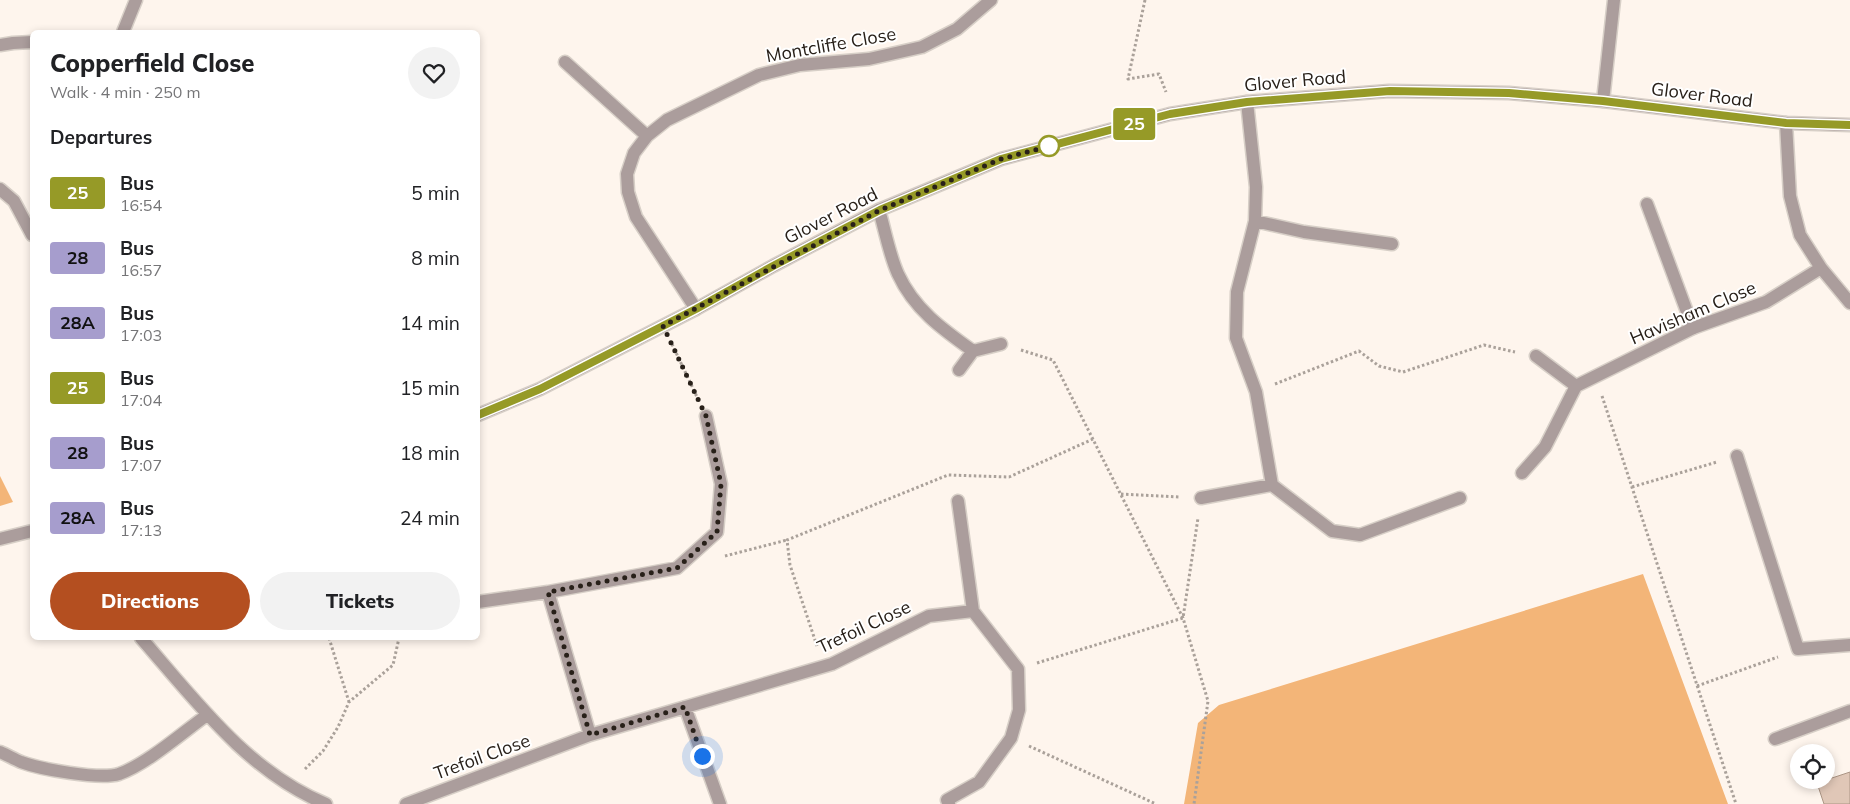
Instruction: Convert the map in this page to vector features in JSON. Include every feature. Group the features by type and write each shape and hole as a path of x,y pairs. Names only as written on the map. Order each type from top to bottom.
{"street":[{"path":"125,30 136,0"},
{"name":"Montcliffe Close","path":"696,309 636,217 628,192 628,174 634,153 647,136 666,120 759,75 800,65 869,59 922,47 957,29 991,0"},
{"path":"1603,101 1614,0"},
{"path":"0,45 30,42"},
{"path":"565,62 647,136"},
{"name":"Glover Road","path":"480,414 540,389 696,309 880,210 1001,159 1170,114 1247,102 1390,91 1509,93 1603,101 1786,123 1850,125"},
{"path":"1247,102 1256,187 1255,221 1237,292 1236,338 1256,392 1272,485 1332,531 1360,535 1460,498"},
{"path":"1786,123 1790,196 1800,234 1821,268 1850,303"},
{"path":"0,189 14,201 30,231"},
{"path":"1647,204 1693,328"},
{"path":"880,210 897,272 908,292 919,308 931,320 972,352"},
{"path":"1255,221 1304,232 1392,244"},
{"name":"Havisham Close","path":"1576,386 1693,328 1766,302 1821,268"},
{"path":"959,370 972,352 1001,344"},
{"path":"1522,473 1545,447 1576,386 1536,356"},
{"path":"480,602 548,592 677,568 717,532 721,484 706,416"},
{"path":"1738,456 1798,649 1850,645"},
{"path":"1201,498 1272,485"},
{"path":"948,804 947,800 979,782 1011,738 1019,710 1018,669 973,611 958,501"},
{"path":"0,539 30,532"},
{"path":"548,592 590,735"},
{"name":"Trefoil Close","path":"406,804 590,735 824,667 929,616 973,611"},
{"path":"144,640 207,715 258,764 289,785 326,804"},
{"path":"685,707 720,804"},
{"path":"1775,739 1850,711"},
{"path":"0,752 22,762 67,772 98,775 117,774 136,766 207,715"}],"path":[{"path":"1145,0 1128,78 1159,74 1166,92"},
{"path":"663,326 706,416"},
{"path":"1001,344 1053,360 1183,618 1208,701 1194,804"},
{"path":"1256,392 1359,351 1379,366 1403,372 1484,345 1536,356"},
{"path":"1596,376 1736,804"},
{"path":"723,556 787,540 948,476 1009,477 1093,439"},
{"path":"1632,488 1738,456"},
{"path":"1121,494 1201,498 1183,618"},
{"path":"787,540 790,565 824,667"},
{"path":"1018,669 1183,618"},
{"path":"330,640 349,702"},
{"path":"289,785 324,751 338,727 349,702 393,665 399,640"},
{"path":"1696,686 1798,649"},
{"path":"1011,738 1156,804"}],"shaded area":[{"path":"0,476 13,502 0,506"},
{"path":"1643,574 1728,804 1184,804 1198,723 1219,705"}],"building":[{"path":"1850,772 1850,804 1824,804 1819,789 1835,789 1835,777"}],"bus line":[{"name":"25","path":"480,414 540,389 696,309 880,210 1001,159 1170,114 1247,102 1390,91 1509,93 1603,101 1786,123 1850,125"}],"route":[{"path":"702,756 685,707 590,735 548,592 677,568 717,532 721,484 706,416 663,326 880,210 1001,159 1057,144 1049,146"}]}
